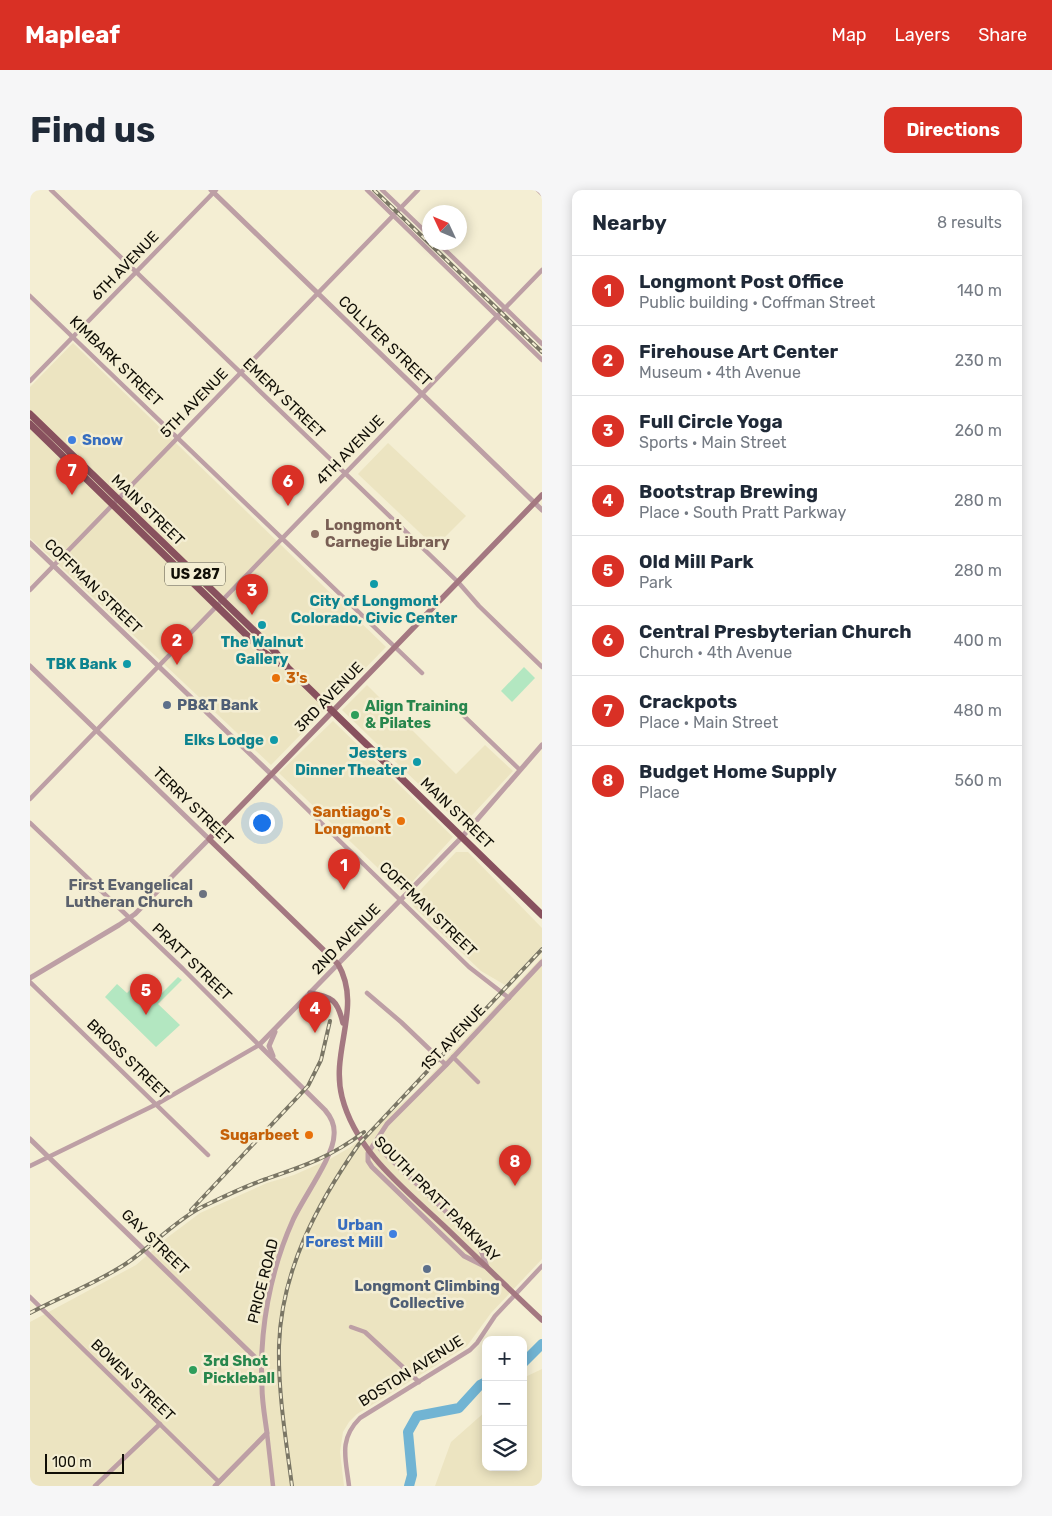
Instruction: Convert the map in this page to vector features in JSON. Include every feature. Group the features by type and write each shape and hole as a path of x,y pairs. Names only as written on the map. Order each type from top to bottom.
{"highway":[{"name":"MAIN STREET","path":"30,414 115,502"},
{"name":"MAIN STREET","path":"30,424 115,502 219,603 266,654 288,668 542,915"}],"main road":[{"name":"3RD AVENUE","path":"209,839 542,495"},
{"name":"TERRY STREET","path":"209,839 338,964"},
{"name":"SOUTH PRATT PARKWAY","path":"338,964 345,977 348,993 339,1065 339,1084 355,1133 379,1164 542,1320"},
{"path":"310,993 326,996 338,1006 344,1028"}],"street":[{"name":"EMERY STREET","path":"51,190 458,582 542,666"},
{"path":"367,190 542,360"},
{"path":"382,190 422,228"},
{"name":"5TH AVENUE","path":"30,590 418,190"},
{"path":"538,190 542,194"},
{"name":"6TH AVENUE","path":"30,382 214,191"},
{"name":"COLLYER STREET","path":"214,191 542,510"},
{"path":"445,250 542,344"},
{"name":"4TH AVENUE","path":"30,799 542,270"},
{"name":"KIMBARK STREET","path":"30,296 422,673"},
{"name":"COFFMAN STREET","path":"30,543 470,967 509,998"},
{"name":"TERRY STREET","path":"30,666 209,839"},
{"path":"463,716 520,770"},
{"name":"2ND AVENUE","path":"30,1166 157,1104 259,1045 462,837 542,745"},
{"name":"PRATT STREET","path":"30,823 183,969 278,1065 326,1110 332,1122"},
{"name":"3RD AVENUE","path":"30,978 129,918 142,908 209,839"},
{"name":"1ST AVENUE","path":"487,1267 464,1256 372,1167 368,1161 368,1153 381,1131 446,1065 542,962"},
{"name":"BROSS STREET","path":"30,982 208,1155"},
{"path":"367,993 446,1065"},
{"path":"278,1025 269,1046 270,1052 278,1065"},
{"path":"453,1057 478,1082"},
{"name":"PRICE ROAD","path":"274,1486 262,1389 261,1363 265,1323 276,1268 292,1222 330,1150 334,1135 332,1122"},
{"path":"381,1131 378,1142 379,1147 478,1242 487,1267"},
{"name":"GAY STREET","path":"30,1139 261,1363"},
{"name":"BOSTON AVENUE","path":"350,1486 344,1452 348,1434 353,1425 360,1418 470,1350 495,1316 542,1266"},
{"name":"BOWEN STREET","path":"30,1296 160,1424 217,1484"},
{"path":"352,1327 365,1332 419,1382"},
{"path":"95,1486 160,1424"},
{"path":"217,1484 267,1433"}],"shaded area":[{"path":"73,343 386,647 271,765 30,538 30,387"},
{"path":"388,443 466,516 435,547 358,474"},
{"path":"367,685 456,774 485,745 513,771 462,826 342,710"},
{"path":"333,721 453,837 403,892 279,773"},
{"path":"456,852 468,852 542,928 542,946 505,985 481,971 414,907 411,900"},
{"path":"542,957 542,1259 491,1313 467,1346 357,1414 349,1422 343,1432 340,1452 344,1486 30,1486 30,1322 136,1265 168,1237 200,1213 267,1183 294,1175 330,1159 349,1148 368,1134 416,1091"},
{"path":"542,1369 542,1486 435,1486 451,1442 482,1415 482,1471 527,1471 527,1376"}],"green space":[{"path":"524,667 535,678 512,702 501,691"},
{"path":"178,977 182,980 158,1004 180,1025 156,1047 105,997 117,984 127,993 130,990 138,997 147,987 158,997"}],"waterway":[{"path":"527,1359 542,1344"},
{"path":"409,1486 412,1475 408,1432 417,1416 459,1408 482,1384"}],"railway":[{"path":"374,190 542,352"},
{"path":"292,1486 281,1399 279,1346 281,1318 286,1291 304,1239 329,1190 359,1144 542,949"},
{"path":"191,1210 308,1086 321,1060 330,1021"},
{"path":"30,1313 116,1270 181,1220 200,1208 249,1186 317,1160 352,1141 364,1132"}],"place":[{"name":"Snow","path":"72,440"},
{"name":"Crackpots","path":"72,495"},
{"name":"Central Presbyterian Church","path":"288,506"},
{"name":"Longmont Carnegie Library","path":"315,534"},
{"name":"City of Longmont Colorado, Civic Center","path":"374,584"},
{"name":"Full Circle Yoga","path":"252,615"},
{"name":"The Walnut Gallery","path":"262,625"},
{"name":"TBK Bank","path":"127,664"},
{"name":"Firehouse Art Center","path":"177,665"},
{"name":"3's","path":"276,678"},
{"name":"PB&T Bank","path":"167,705"},
{"name":"Align Training & Pilates","path":"355,715"},
{"name":"Elks Lodge","path":"274,740"},
{"name":"Jesters Dinner Theater","path":"417,762"},
{"name":"Santiago's Longmont","path":"401,821"},
{"name":"Longmont Post Office","path":"344,890"},
{"name":"First Evangelical Lutheran Church","path":"203,894"},
{"name":"Old Mill Park","path":"146,1015"},
{"name":"Bootstrap Brewing","path":"315,1033"},
{"name":"Sugarbeet","path":"309,1135"},
{"name":"Budget Home Supply","path":"515,1186"},
{"name":"Urban Forest Mill","path":"393,1234"},
{"name":"Longmont Climbing Collective","path":"427,1269"},
{"name":"3rd Shot Pickleball","path":"193,1370"}]}
